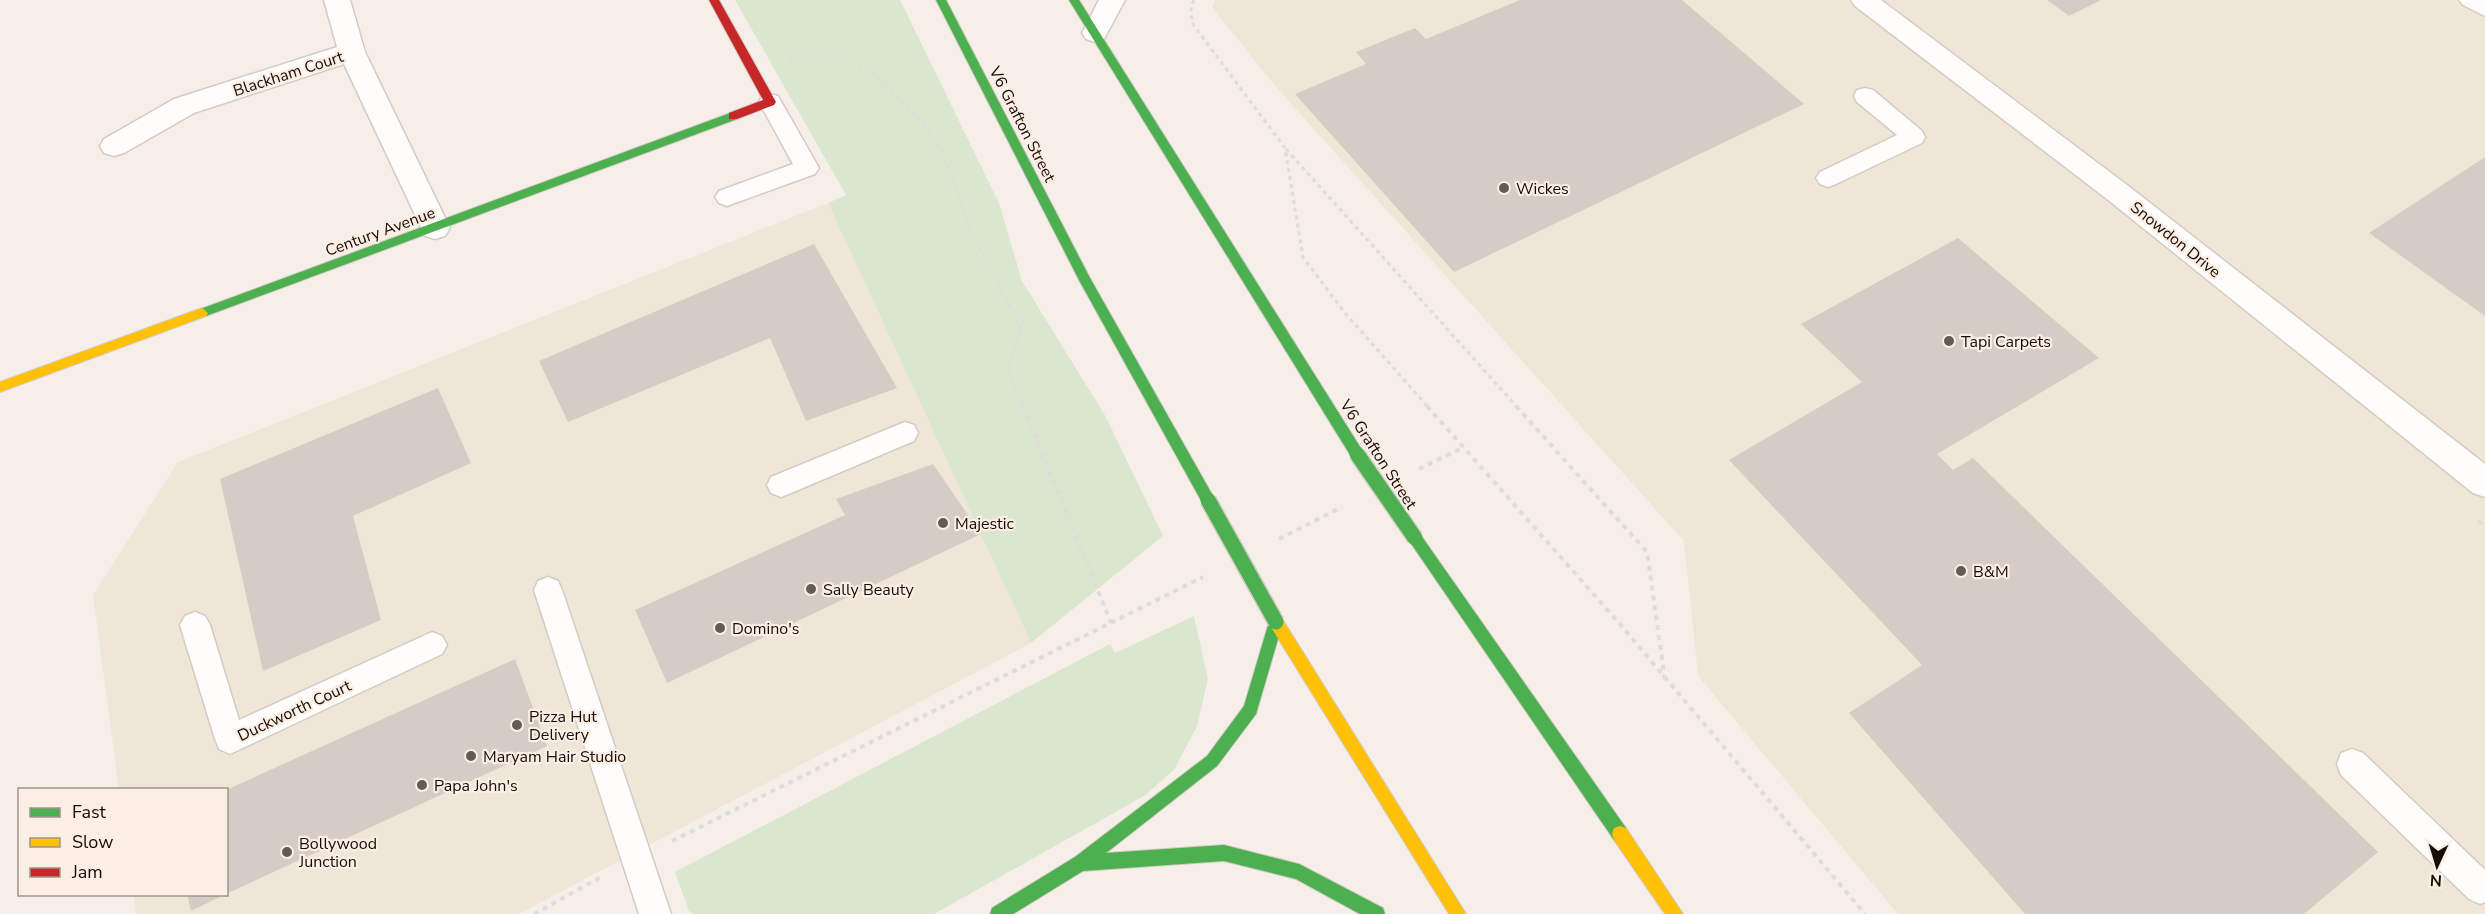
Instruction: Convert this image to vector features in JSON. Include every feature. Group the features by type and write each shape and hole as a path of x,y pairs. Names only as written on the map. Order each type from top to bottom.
{"street":[{"path":"338,0 352,52"},
{"path":"714,0 770,102"},
{"name":"V6 Grafton Street","path":"941,0 1084,280 1276,622 1458,914"},
{"name":"V6 Grafton Street","path":"1074,0 1357,454 1675,914"},
{"path":"1095,33 1112,0"},
{"name":"Snowdon Drive","path":"1864,0 2117,192 2485,483"},
{"name":"Blackham Court","path":"114,146 184,106 352,52 435,228"},
{"name":"Century Avenue","path":"0,387 435,228 770,102"},
{"path":"998,914 1081,863 1212,761 1251,709 1276,622"},
{"path":"1081,863 1224,853 1299,872 1377,914"}],"lane":[{"path":"2470,0 2485,9"},
{"path":"1828,178 1914,137 1865,96"},
{"path":"727,197 807,168 770,102"},
{"path":"781,485 905,433"},
{"path":"549,590 655,914"},
{"name":"Duckworth Court","path":"195,625 230,739 432,645"},
{"path":"2352,764 2480,888"}],"path":[{"path":"1194,0 1191,6 1192,23 1285,148 1647,552 1665,680"},
{"path":"755,74 800,58 820,55 838,57 859,64 879,76 925,129 943,155 969,225 1022,330 1008,369 1111,623"},
{"path":"1285,148 1303,257 1345,314 1619,623 1865,914"},
{"path":"1410,474 1464,447"},
{"path":"1271,543 1346,506"},
{"path":"534,914 638,857 1207,575"}],"shaded area":[{"path":"1215,0 2485,0 2485,914 1898,914 1698,676 1684,541 1276,87 1212,7"},
{"path":"828,203 1031,643 519,914 136,914 134,896 228,896 228,788 119,788 93,595 178,462"}],"green space":[{"path":"735,0 900,0 999,203 1022,281 1106,417 1163,536 1031,643 828,203 846,195"},
{"path":"1194,616 1208,679 1197,726 1174,770 1144,796 934,914 693,914 689,911 675,872 1110,644 1115,653"}],"building":[{"name":"Wickes","path":"1520,0 1682,0 1804,104 1454,272 1295,94 1366,64 1356,52 1415,28 1426,39"},
{"path":"2047,0 2101,0 2069,16"},
{"path":"2485,157 2485,316 2369,233"},
{"name":"B&M","path":"1958,238 2099,358 1937,454 1953,470 1973,458 2378,852 2304,914 2025,914 1849,713 1922,665 1729,460 1862,382 1801,324"},
{"path":"814,244 897,388 806,421 770,338 568,422 539,361"},
{"path":"438,388 471,463 353,516 381,620 263,671 220,479"},
{"path":"933,464 981,534 667,683 635,610 845,515 836,499"},
{"path":"515,659 547,746 228,893 228,789"},
{"path":"187,896 222,896 191,911"}],"traffic: fast":[{"path":"941,0 1085,280 1208,500"},
{"path":"1074,0 1357,454"},
{"path":"202,313 733,116"},
{"path":"1357,454 1415,538"},
{"path":"1208,500 1276,622"},
{"path":"1415,538 1620,834"},
{"path":"998,914 1081,863 1212,761 1251,709 1276,622"},
{"path":"1081,863 1224,853 1299,872 1377,914"}],"traffic: slow":[{"path":"0,387 202,313"},
{"path":"1276,622 1458,914"},
{"path":"1620,834 1675,914"}],"traffic: jam":[{"path":"714,0 770,102 733,116"}],"place":[{"name":"Wickes","path":"1504,188"},
{"name":"Tapi Carpets","path":"1949,341"},
{"name":"Majestic","path":"943,523"},
{"name":"B&M","path":"1961,571"},
{"name":"Sally Beauty","path":"811,589"},
{"name":"Domino's","path":"720,628"},
{"name":"Pizza Hut Delivery","path":"517,725"},
{"name":"Maryam Hair Studio","path":"471,756"},
{"name":"Papa John's","path":"422,785"},
{"name":"Bollywood Junction","path":"287,852"}]}
